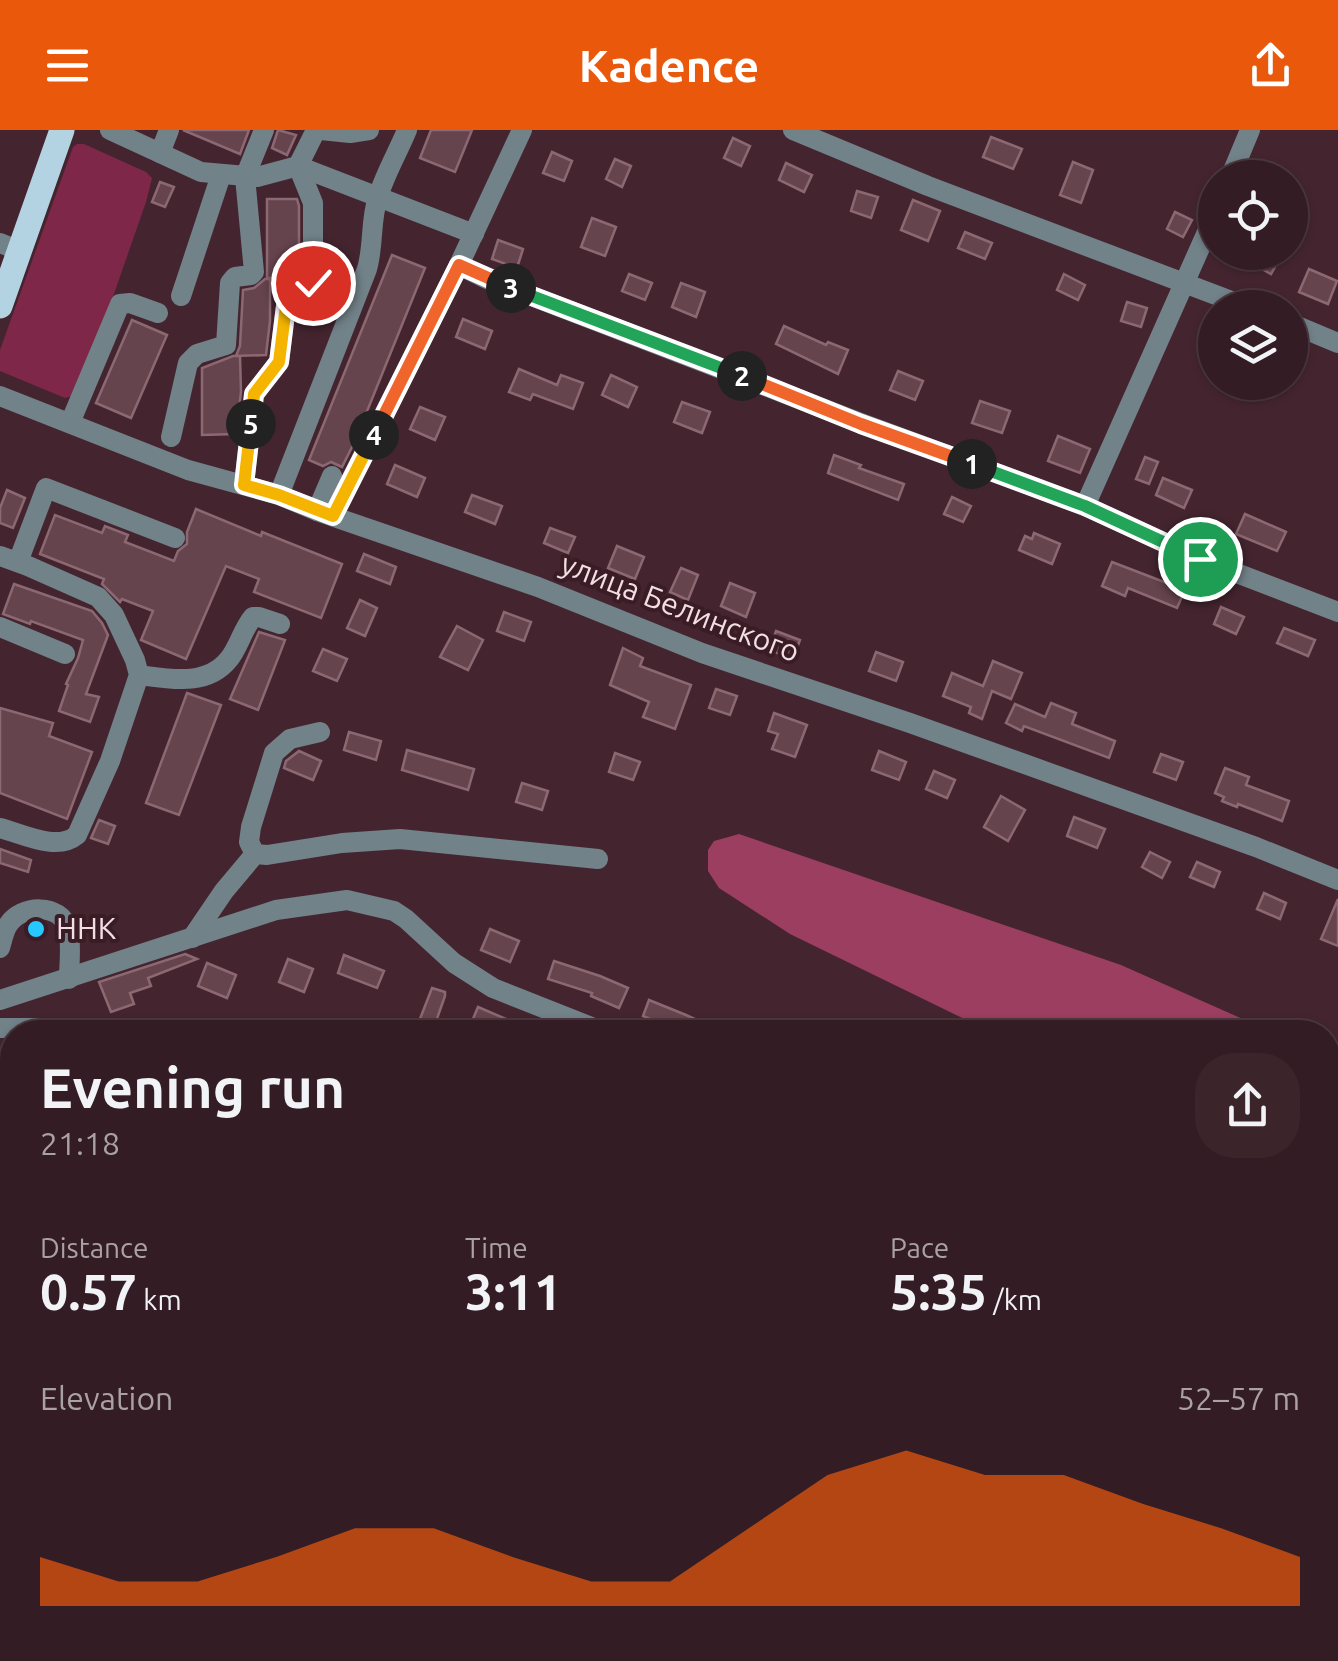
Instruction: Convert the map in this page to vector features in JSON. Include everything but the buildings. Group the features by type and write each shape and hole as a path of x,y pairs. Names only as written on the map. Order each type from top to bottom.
{"main road":[{"path":"0,306 10,247 62,130"}],"street":[{"path":"110,130 201,172 257,177 298,166 474,234"},
{"path":"160,153 169,130"},
{"path":"172,437 188,363 197,354 226,345 230,283 235,277 254,272 245,177 264,130"},
{"path":"298,166 318,130 369,130"},
{"path":"279,495 367,269 378,197 408,130"},
{"path":"325,513 459,265 522,130"},
{"path":"793,130 928,186 1206,290"},
{"path":"1238,160 1250,130"},
{"path":"244,485 254,394 279,362 286,306 313,283 313,202 298,166"},
{"path":"181,296 222,175"},
{"path":"1085,506 1198,254"},
{"path":"459,265 861,424 1085,506 1200,559 1338,612"},
{"path":"70,423 120,304 130,303 158,312"},
{"path":"1308,331 1338,343"},
{"name":"улица Белинского","path":"0,396 188,470 279,495 538,587 702,653 910,722 1338,880"},
{"path":"325,513 332,476"},
{"path":"0,828 54,843 70,841 77,835 110,761 139,675 114,614 98,597 9,559 46,488 175,538"},
{"path":"139,675 186,680 208,675 231,657 253,618 280,624"},
{"path":"0,627 65,654"},
{"path":"255,854 248,842 251,826 274,753 290,739 320,732"},
{"path":"255,854 400,839 598,860"},
{"path":"192,938 255,854"},
{"path":"0,1000 276,910 347,900 394,912 454,963 492,988 573,1020"},
{"path":"0,948 8,924 19,914 31,909 60,916 68,928 69,979"}],"shaded area":[{"path":"77,144 152,178 108,311 72,396 65,398 0,371 0,350"},
{"path":"739,834 1121,965 1245,1020 966,1020 790,934 719,888 708,871 708,850 714,841"}],"place":[{"name":"ННК","path":"36,929"}],"route":[{"path":"313,283 286,306 279,362 254,394 244,485 333,516 459,265 861,424 1085,506 1200,559"}]}
